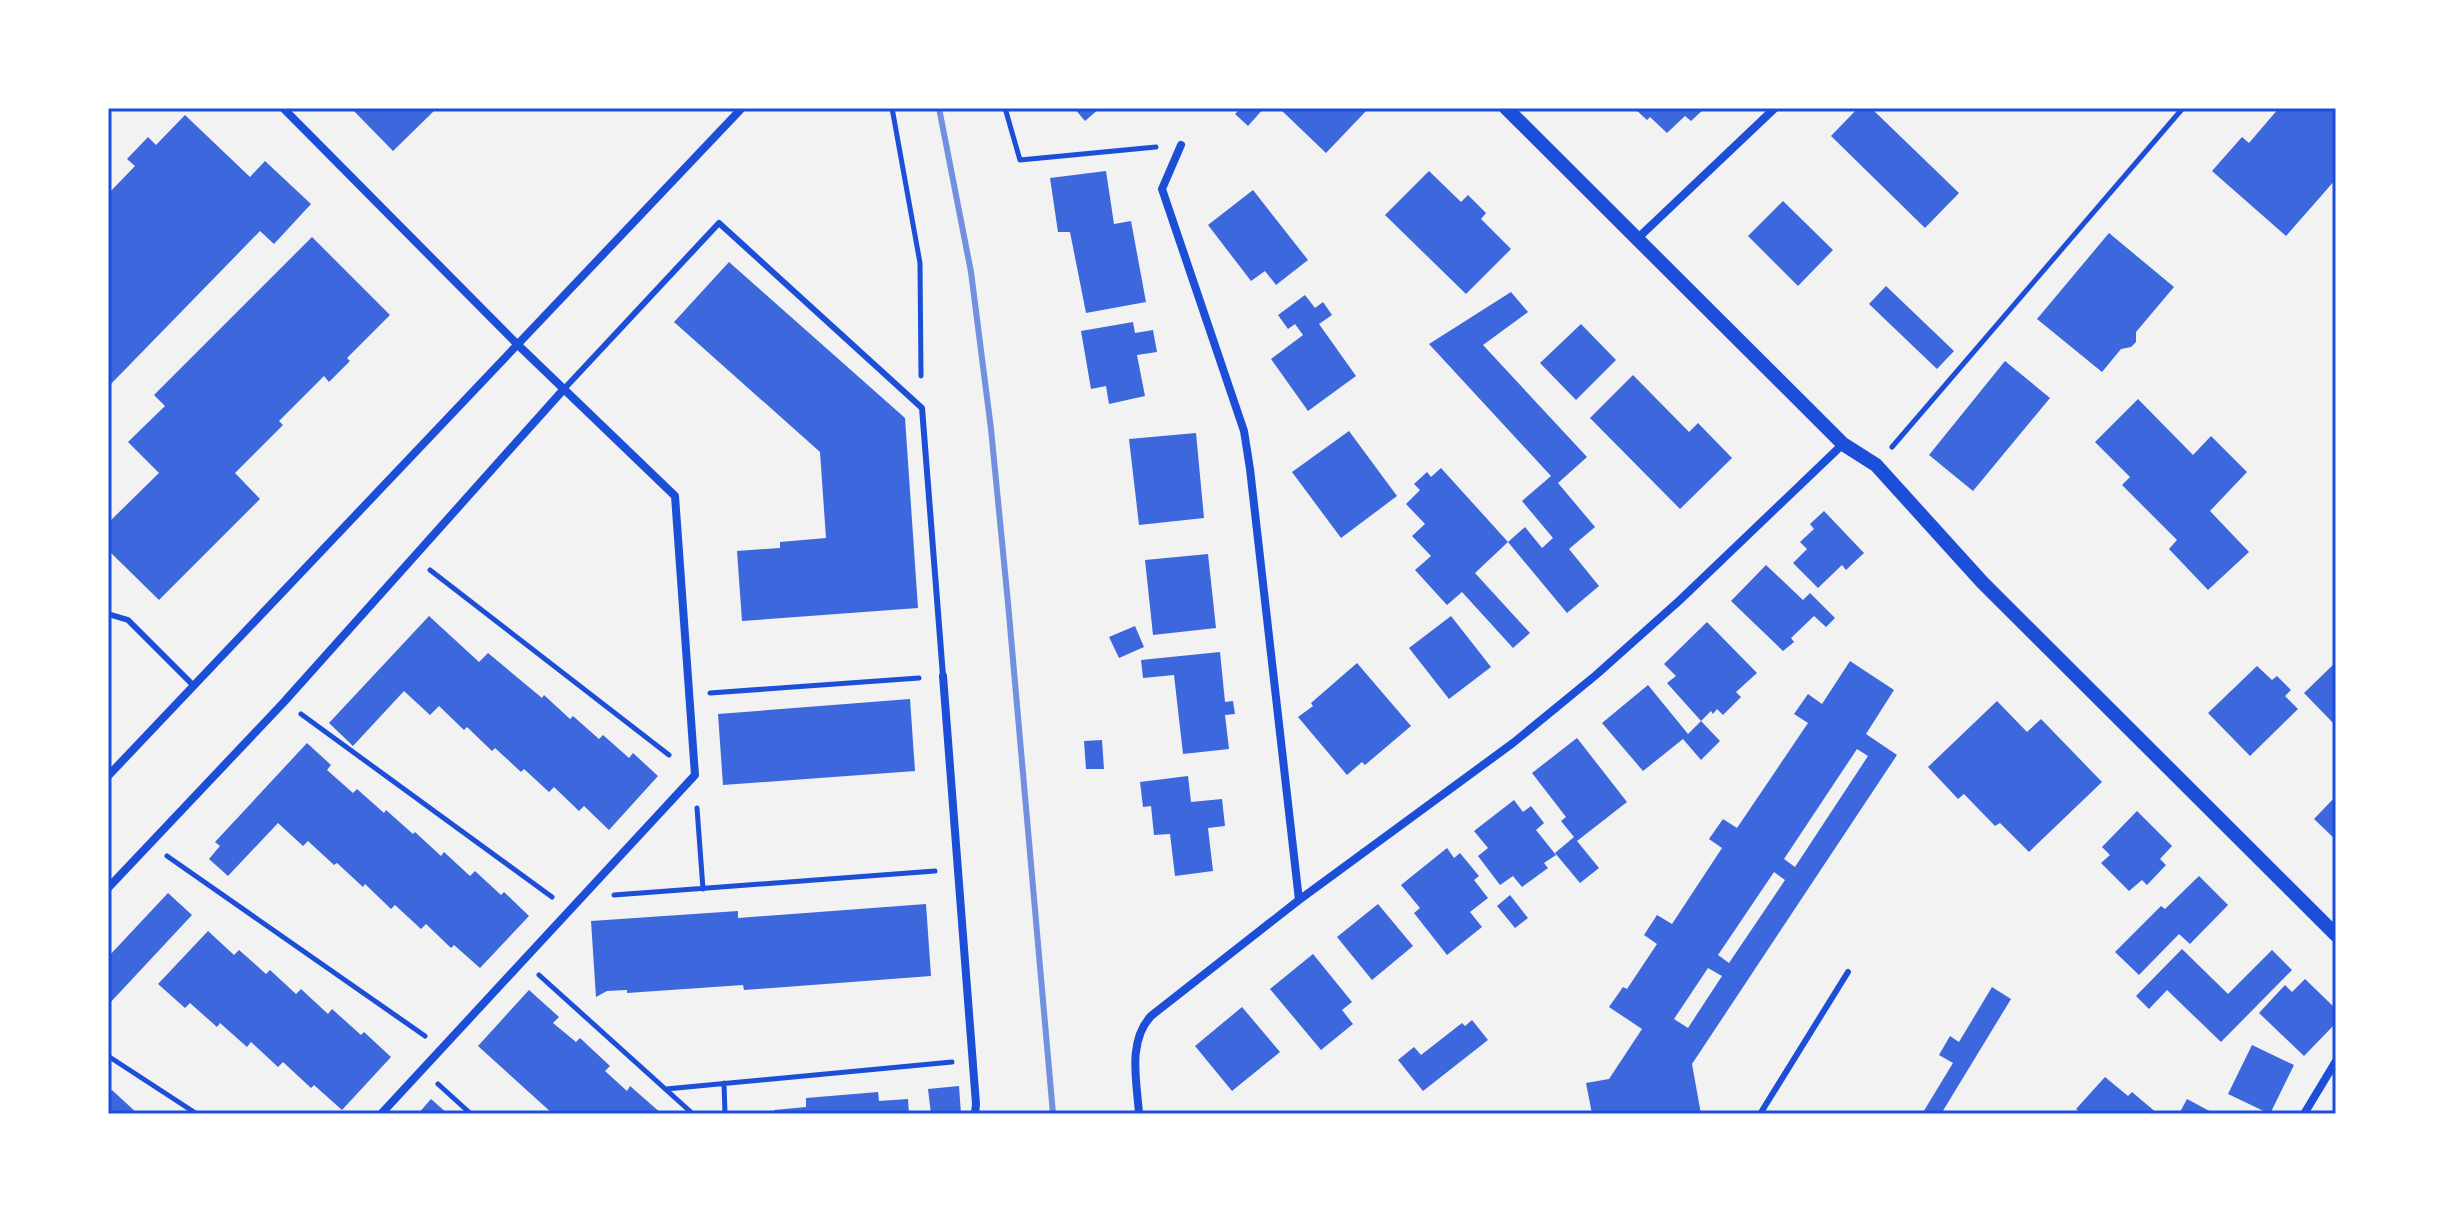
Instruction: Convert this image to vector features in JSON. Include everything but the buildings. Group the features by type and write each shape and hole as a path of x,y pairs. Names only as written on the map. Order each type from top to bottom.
{"street":[{"path":"283,108 517,344 675,496 695,775 381,1114"},
{"path":"108,776 742,108"},
{"path":"1506,108 1843,444 1876,465 1982,582 2336,935"},
{"path":"1638,238 1775,108"},
{"path":"1181,145 1162,189 1244,431 1299,900"},
{"path":"108,888 284,702 564,389"},
{"path":"1139,1114 1135,1056 1142,1025 1151,1016 1299,900 1513,743 1596,675 1680,600 1843,444"},
{"path":"943,676 975,1114"},
{"path":"2304,1114 2336,1061"}],"lane":[{"path":"564,389 719,223 922,408 943,676"},
{"path":"108,614 128,620 194,686"},
{"path":"1760,1114 1848,972"}],"path":[{"path":"892,108 920,263 922,408"},
{"path":"1005,108 1020,160 1181,145"},
{"path":"1876,465 2183,108"},
{"path":"414,557 695,775 703,889"},
{"path":"689,695 943,676"},
{"path":"284,702 570,910"},
{"path":"150,844 442,1048"},
{"path":"581,898 959,869"},
{"path":"523,961 693,1114"},
{"path":"108,1056 197,1114"},
{"path":"666,1089 972,1061"},
{"path":"423,1070 471,1114"},
{"path":"724,1083 725,1114"}],"railway":[{"path":"939,108 971,272 991,429 1053,1114"}]}
